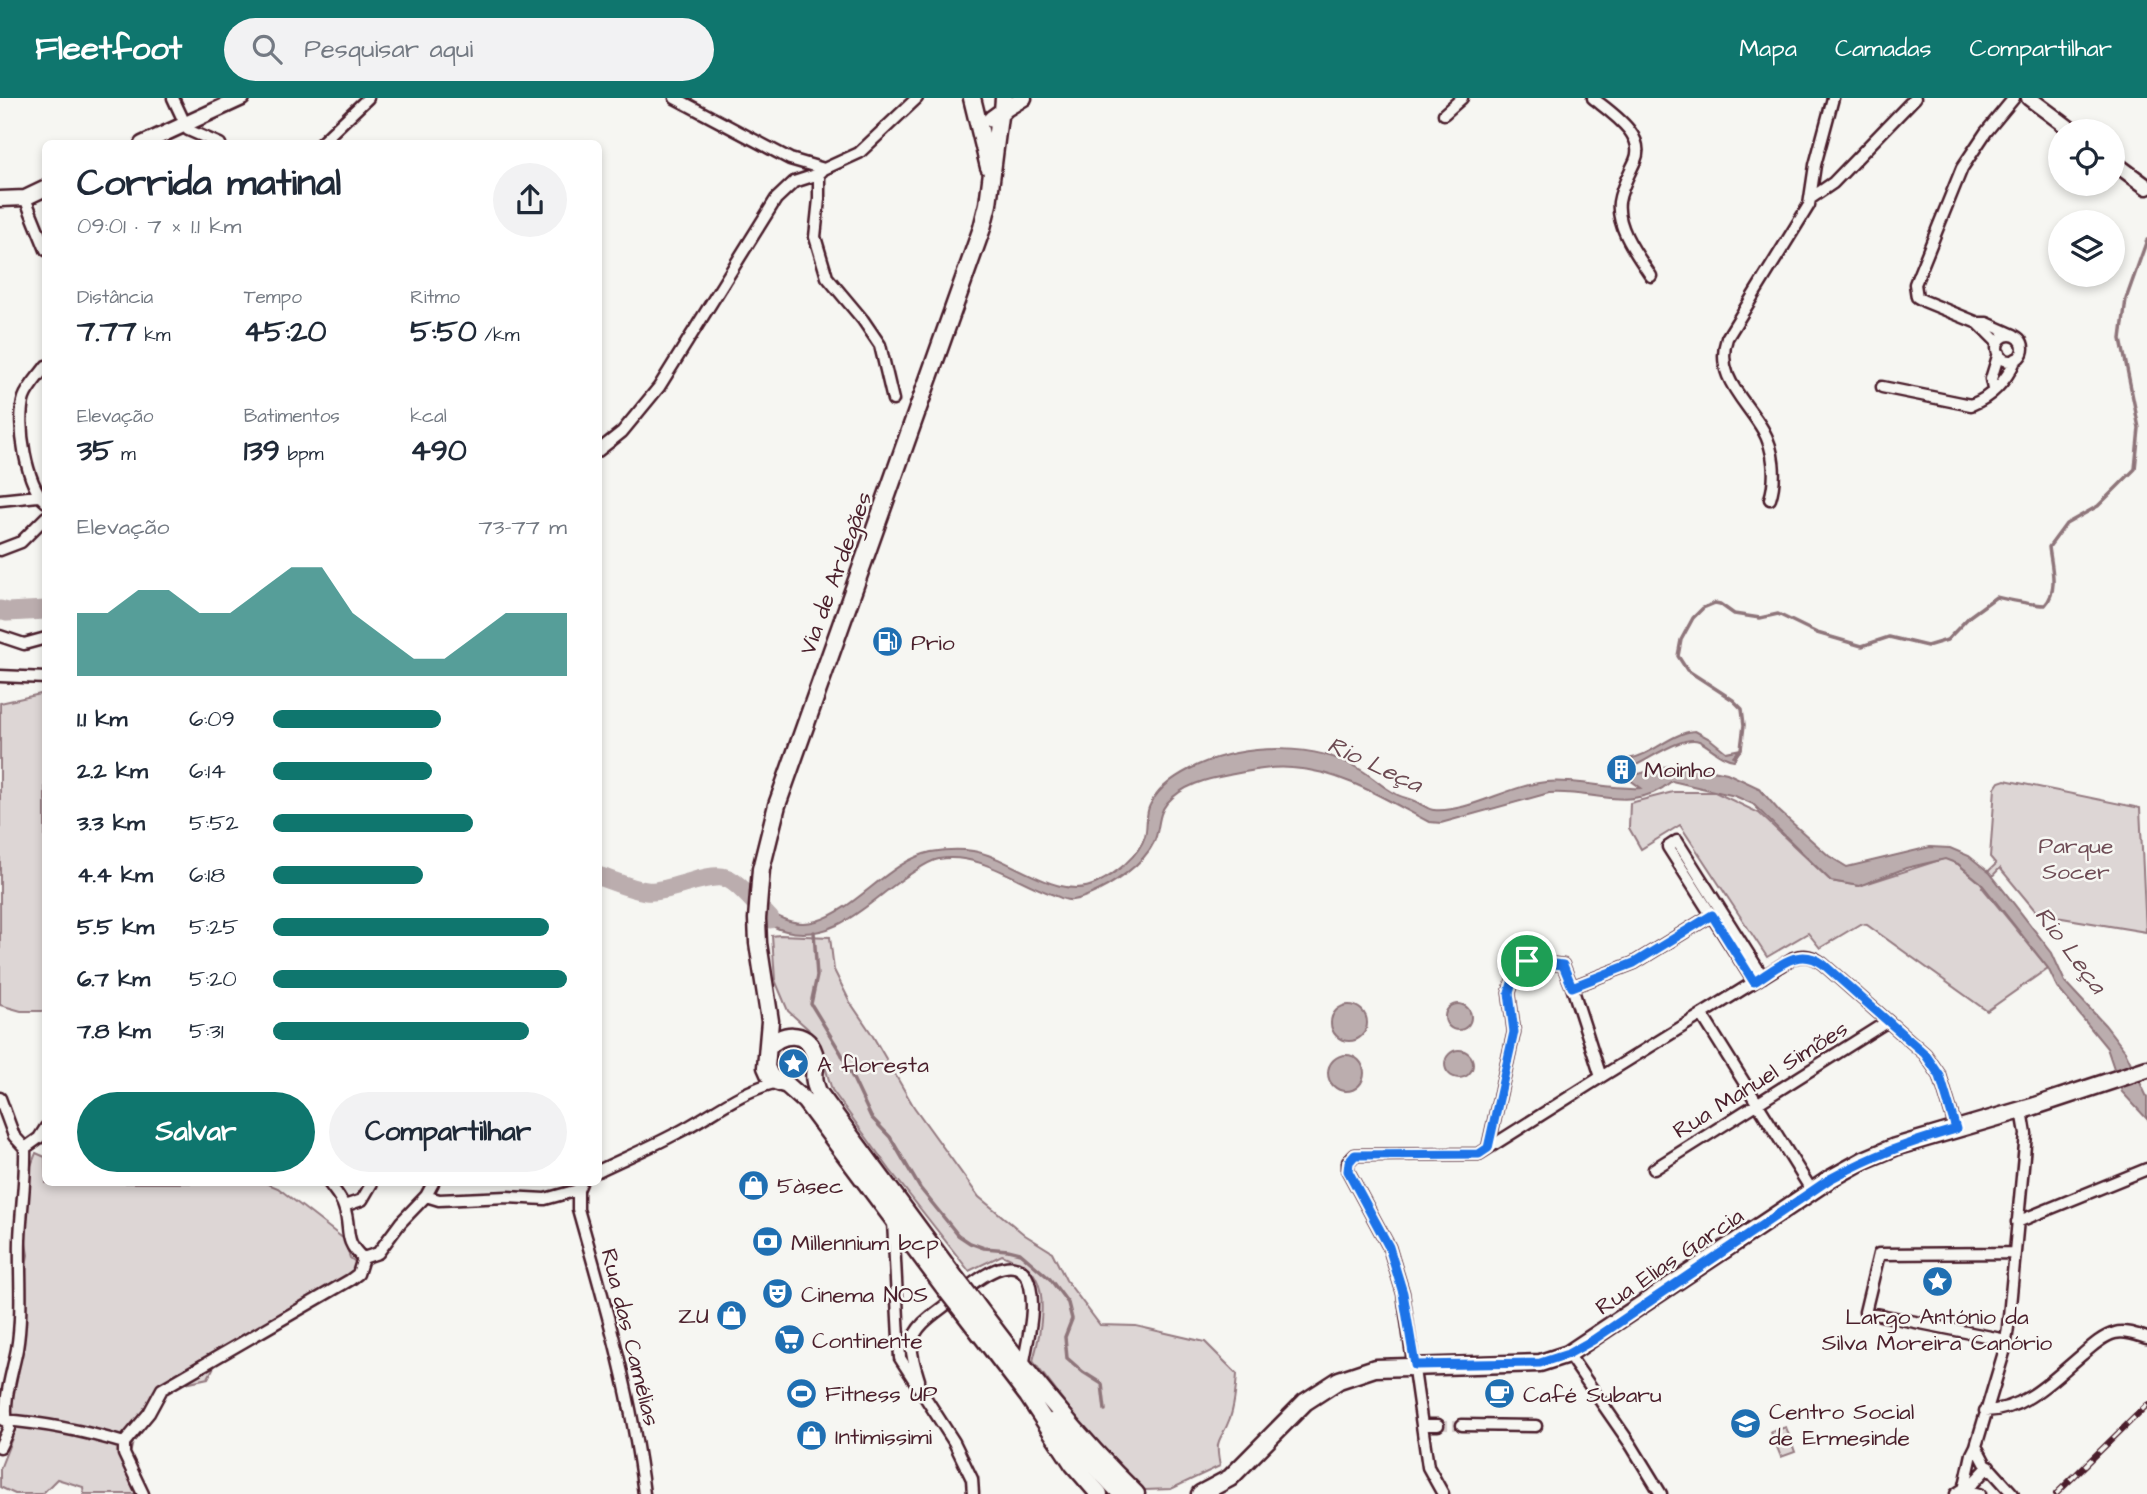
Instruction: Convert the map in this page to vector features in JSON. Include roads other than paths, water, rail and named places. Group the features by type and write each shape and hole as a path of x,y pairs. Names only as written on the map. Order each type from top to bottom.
{"main road":[{"path":"973,103 988,119 1002,108"},
{"name":"Via de Ardegães","path":"973,103 992,180"},
{"name":"Via de Ardegães","path":"950,1283 892,1218 805,1101 770,1076 766,1068 770,1020 758,943 761,869 777,805 982,228 1002,108"},
{"name":"Via de Ardegães","path":"765,988 780,1022 792,1035 809,1044 814,1053 812,1072 818,1092 950,1283 1031,1389 1136,1494"},
{"path":"768,1048 783,1036 792,1035"},
{"name":"Rua Elias Garcia","path":"1200,1494 1228,1486 1305,1402 1339,1380 1376,1368 1540,1363 1568,1354 1593,1340 1812,1191 1864,1160 2147,1069"},
{"path":"783,1084 797,1084 806,1080 812,1072"},
{"name":"Via de Ardegães","path":"968,1306 1023,1367 1031,1389 1073,1464 1099,1494"}],"street":[{"path":"173,98 188,130 211,140"},
{"path":"151,140 242,98"},
{"path":"324,140 368,98"},
{"path":"675,98 790,159 822,171"},
{"path":"602,448 622,432 659,387 776,199 794,182 859,153 917,98"},
{"path":"1002,108 1024,98"},
{"path":"1444,114 1462,98"},
{"path":"1593,98 1630,132 1637,145 1637,157 1619,203 1620,219 1651,276"},
{"path":"1770,499 1772,457 1769,443 1762,428 1731,387 1723,349 1727,338 1809,205 1815,165 1833,98"},
{"path":"1811,198 1833,183 1915,98"},
{"path":"1882,387 1971,405 1985,400 1993,389 2002,384 2023,349 2021,341 2014,335 1924,302 1917,296 1915,284 1962,169 1986,132 2014,98"},
{"path":"2029,98 2057,119"},
{"path":"2125,170 2147,187"},
{"path":"822,171 815,237 827,277 880,345 893,400"},
{"path":"0,199 25,198 42,190"},
{"path":"25,198 42,240"},
{"path":"1978,323 2004,359 2016,359"},
{"path":"1993,389 1991,379 1998,348 2006,335 2014,335"},
{"path":"0,500 42,499 28,468 20,423 24,397 42,372"},
{"path":"0,550 21,542 42,521"},
{"path":"0,636 24,644 42,639"},
{"path":"31,677 42,670"},
{"path":"0,676 42,678"},
{"path":"1677,841 1758,979 1668,847 1677,841"},
{"path":"1572,987 1634,963 1712,915"},
{"path":"1443,1494 1429,1467 1403,1293 1389,1247 1348,1171 1349,1162 1355,1155 1479,1154 1758,979 1803,955 1814,958 1925,1054 1940,1076 1956,1129"},
{"path":"1488,1148 1514,1032 1509,993 1516,970 1527,961 1563,965 1601,1077"},
{"path":"1702,1015 1812,1191"},
{"name":"Rua Manuel Simões","path":"1654,1169 1888,1021"},
{"path":"602,1169 678,1133 757,1088 783,1084"},
{"path":"0,1098 15,1136 25,1148 26,1174 21,1209 20,1321 4,1408 3,1420 9,1427 0,1447"},
{"path":"1960,1492 1969,1472 2006,1340 2026,1134 2022,1110"},
{"path":"25,1148 42,1132"},
{"path":"2017,1222 2147,1169"},
{"path":"331,1186 344,1206 348,1238 353,1249 363,1258"},
{"path":"344,1206 362,1200 370,1186"},
{"path":"363,1258 378,1253 431,1186"},
{"path":"426,1195 439,1200 507,1197 545,1199 580,1186"},
{"name":"Rua das Camélias","path":"580,1186 578,1209 618,1349 636,1433 644,1494"},
{"path":"892,1218 900,1358 954,1442 972,1479 973,1494"},
{"path":"2006,1340 1865,1312 1879,1254 2014,1253"},
{"path":"143,1494 124,1454 124,1443 149,1413 162,1389 228,1348 310,1305 350,1280 358,1274 363,1258"},
{"path":"921,1388 912,1343 921,1326 978,1279 1008,1266 1021,1271 1030,1283 1032,1306 1023,1367"},
{"path":"1985,1411 1999,1411 2029,1399 2104,1337 2123,1332 2147,1338"},
{"path":"1568,1354 1631,1445 1661,1494"},
{"name":"Via de Ardegães","path":"1031,1389 1090,1464 1120,1494"},
{"path":"3,1420 39,1423 92,1433 124,1443"},
{"path":"1423,1425 1438,1425"},
{"path":"1462,1425 1536,1426"},
{"path":"1976,1446 1987,1464 2013,1494"},
{"path":"1969,1472 1980,1463 1987,1464"},
{"path":"1960,1492 1987,1464"},
{"path":"1960,1492 1980,1494"}],"waterway":[{"path":"1734,756 1741,749 1744,725 1742,709 1733,700 1687,670 1678,656 1681,640 1693,618 1703,608 1715,603 1734,614 1760,618 1778,614 1817,633 1862,646 1889,637 1927,646 1947,640 1970,616 1996,597 2045,605 2053,585 2049,547 2066,524 2098,506 2135,469 2139,428 2121,339 2126,299 2147,240"},
{"name":"Rio Leça","path":"0,610 42,610"},
{"name":"Rio Leça","path":"602,877 646,891 665,889 709,877 726,878 743,890 770,919"},
{"path":"814,932 817,976 811,1004 841,1053 871,1117 890,1137 920,1188 958,1235 984,1248 1020,1253 1050,1279 1068,1303 1072,1319 1065,1337 1067,1358 1102,1384 1105,1410"}],"tunnel":[{"path":"1438,1425 1462,1425"}],"railway":[{"path":"2056,1494 2147,1405"}],"place":[{"name":"Prio","path":"888,642"},
{"name":"Moinho","path":"1621,769"},
{"name":"A floresta","path":"794,1064"},
{"name":"5àsec","path":"754,1185"},
{"name":"Millennium bcp","path":"768,1242"},
{"name":"Largo António da Silva Moreira Canório","path":"1937,1282"},
{"name":"Cinema NOS","path":"778,1294"},
{"name":"ZU","path":"732,1315"},
{"name":"Continente","path":"789,1340"},
{"name":"Fitness UP","path":"802,1393"},
{"name":"Café Subaru","path":"1500,1394"},
{"name":"Centro Social de Ermesinde","path":"1746,1424"},
{"name":"Intimissimi","path":"812,1436"}],"park label":[{"name":"Parque Socer","path":"2076,858"}]}
